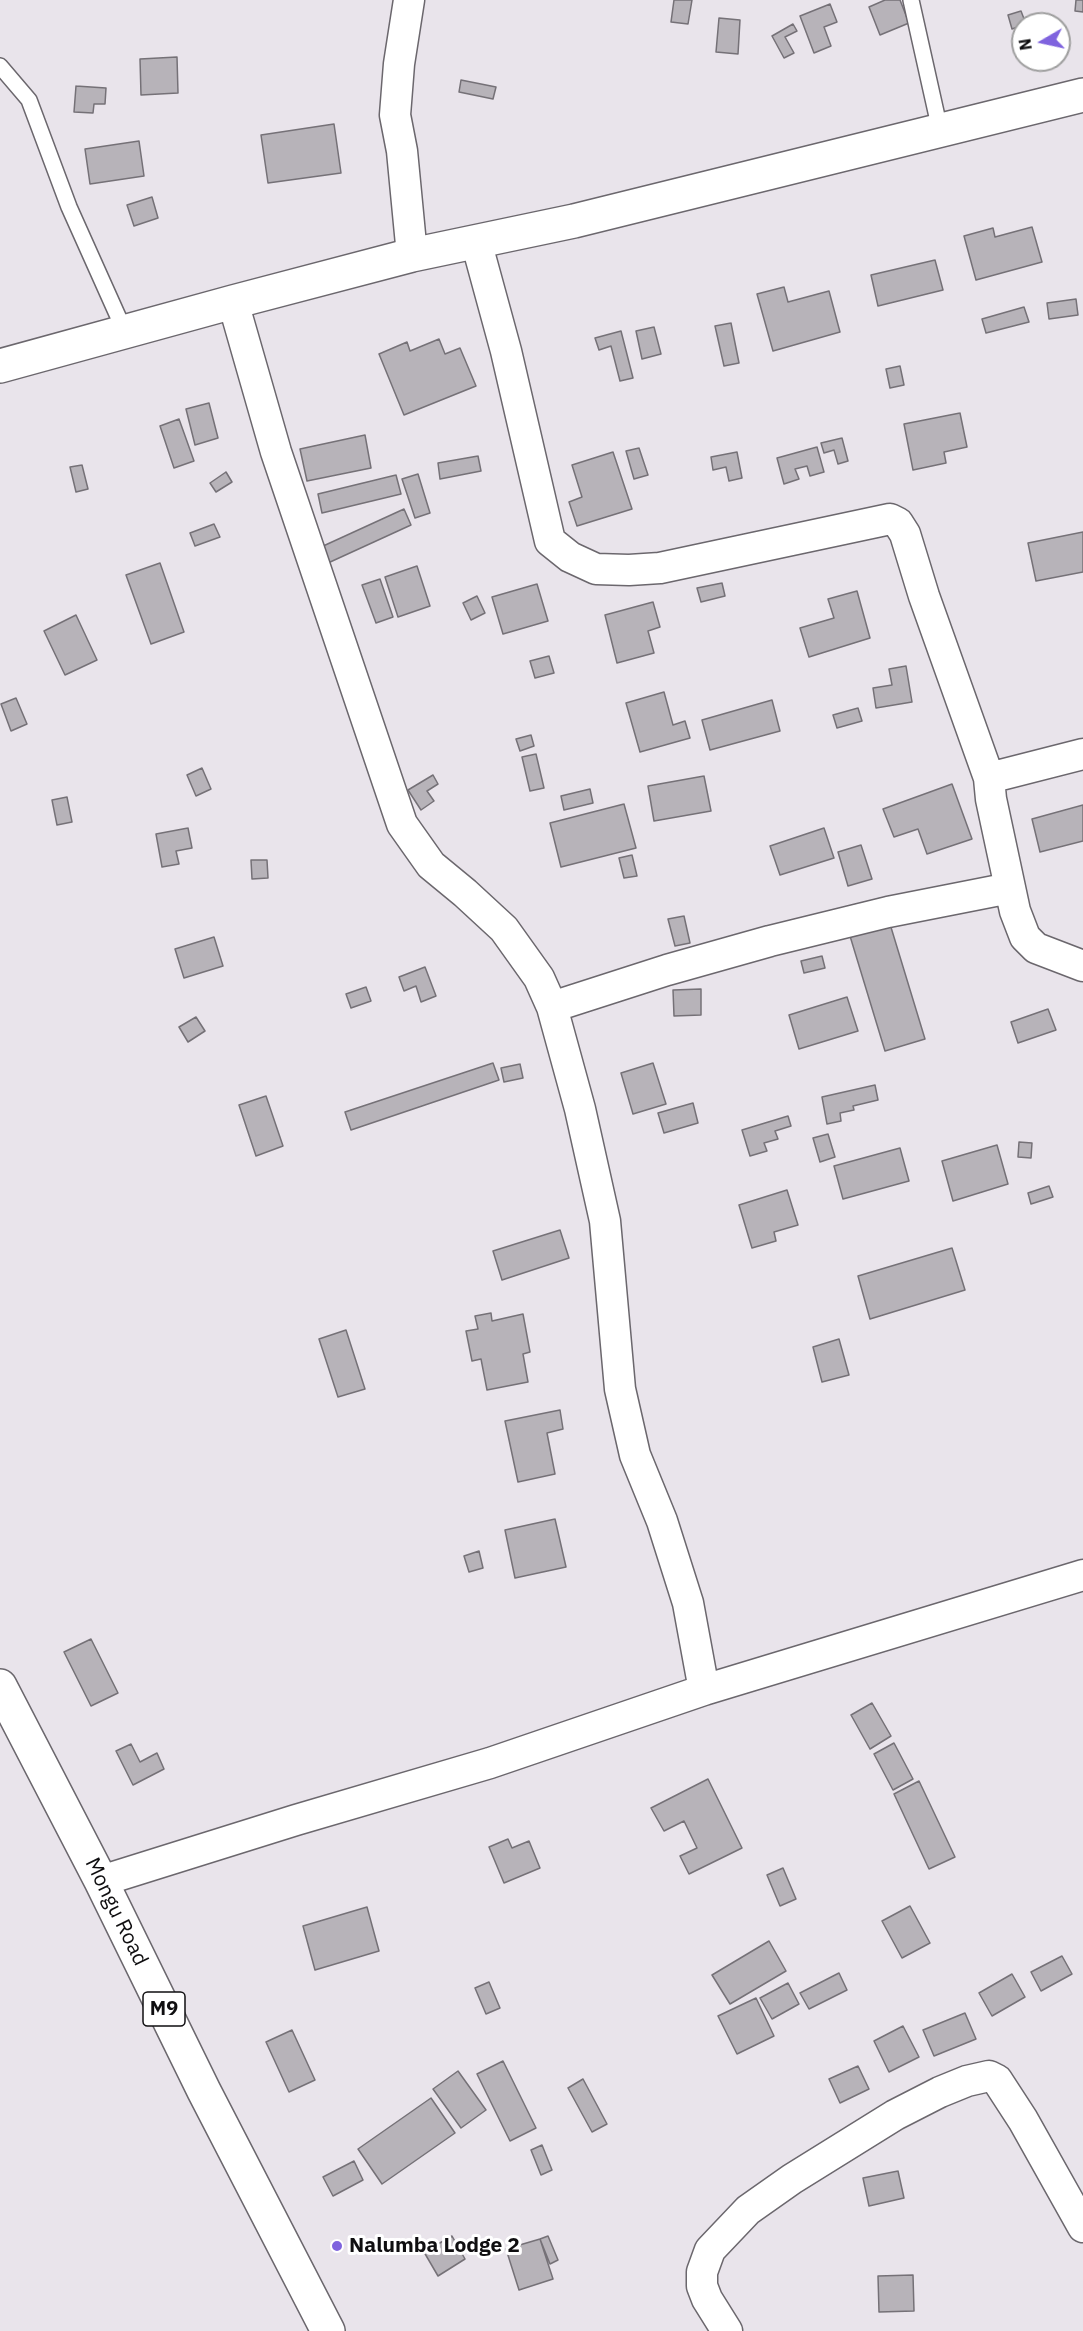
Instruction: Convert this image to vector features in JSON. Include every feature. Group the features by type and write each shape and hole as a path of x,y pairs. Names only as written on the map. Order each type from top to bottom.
{"main road":[{"path":"0,366 412,255 574,221 1083,96"},
{"name":"Mongu Road","path":"0,1686 101,1881 324,2330"}],"street":[{"path":"409,0 399,64 395,115 402,151 412,255"},
{"path":"476,241 506,351 550,541 570,557 597,568 639,570 660,568 890,519 898,523 905,534 924,596 989,778 991,799 1015,911 1025,937 1036,948 1083,966"},
{"path":"233,302 276,452 402,824 412,842 431,865 504,929 539,978 552,1007 580,1108 605,1221 622,1400 635,1455 662,1521 688,1603 704,1690"},
{"path":"989,778 1083,754"},
{"path":"552,1007 667,970 770,941 888,912 1010,888"},
{"path":"101,1881 490,1763 704,1690 1083,1575"},
{"path":"727,2331 707,2298 702,2286 702,2272 710,2250 740,2218 792,2179 895,2115 967,2081 989,2076 997,2080 1023,2120 1083,2227"}],"lane":[{"path":"911,0 940,130"},
{"path":"0,66 29,100 69,207 125,332"}],"building":[{"path":"674,0 692,0 688,24 671,22"},
{"path":"885,0 900,0 909,23 880,35 869,7"},
{"path":"1076,0 1083,0 1083,12 1075,11"},
{"path":"830,4 837,22 824,27 831,46 814,53 800,16"},
{"path":"719,18 740,20 738,54 716,52"},
{"path":"793,24 797,31 785,37 794,53 784,58 772,36"},
{"path":"177,57 178,93 141,95 140,59"},
{"path":"461,80 496,87 493,99 459,92"},
{"path":"76,86 106,88 105,104 94,104 93,113 74,112"},
{"path":"334,124 341,173 268,183 261,135"},
{"path":"139,141 144,176 90,184 85,149"},
{"path":"152,197 158,218 134,226 127,205"},
{"path":"1032,227 1042,262 976,280 964,236 993,228 995,237"},
{"path":"935,260 943,290 878,306 871,275"},
{"path":"784,287 788,302 829,291 840,332 773,351 757,294"},
{"path":"1076,299 1078,315 1049,319 1047,303"},
{"path":"1024,307 1029,322 986,333 982,319"},
{"path":"731,323 739,363 724,366 715,326"},
{"path":"654,327 661,354 642,359 636,331"},
{"path":"621,331 633,378 620,381 611,346 599,350 595,338"},
{"path":"439,339 445,354 460,348 476,386 404,415 379,354 407,342 410,351"},
{"path":"900,366 904,385 890,388 886,369"},
{"path":"209,403 218,438 195,445 186,409"},
{"path":"960,413 967,447 944,452 946,463 913,470 904,424"},
{"path":"179,419 194,461 174,468 160,426"},
{"path":"365,435 371,468 307,481 300,449"},
{"path":"842,438 848,461 838,464 834,450 824,453 821,443"},
{"path":"817,447 824,472 810,476 807,466 795,469 799,479 784,484 777,458"},
{"path":"639,448 648,475 634,479 626,451"},
{"path":"613,452 632,509 577,526 569,502 582,497 572,465"},
{"path":"737,452 742,478 729,481 726,467 713,470 711,457"},
{"path":"478,456 481,471 440,479 438,463"},
{"path":"82,465 88,489 76,492 70,467"},
{"path":"226,472 232,482 216,492 210,483"},
{"path":"418,474 430,513 415,518 402,479"},
{"path":"396,475 401,494 322,513 318,494"},
{"path":"404,509 411,525 328,563 321,547"},
{"path":"214,524 220,537 195,546 190,533"},
{"path":"1083,532 1083,572 1036,581 1028,543"},
{"path":"160,563 184,632 151,644 126,575"},
{"path":"417,566 430,606 398,617 385,577"},
{"path":"380,579 393,617 376,623 362,585"},
{"path":"722,583 725,596 701,602 697,588"},
{"path":"537,584 548,621 503,634 492,597"},
{"path":"857,591 870,638 809,657 800,628 834,618 828,599"},
{"path":"477,596 485,613 471,620 463,603"},
{"path":"653,602 660,627 648,631 654,653 617,663 605,615"},
{"path":"76,615 97,660 65,675 44,631"},
{"path":"549,656 554,673 535,678 530,661"},
{"path":"906,666 912,702 876,708 873,688 892,685 889,669"},
{"path":"664,692 673,725 685,721 690,738 640,752 626,703"},
{"path":"16,698 27,724 11,731 1,704"},
{"path":"772,700 780,731 710,750 702,720"},
{"path":"858,708 862,721 837,728 833,715"},
{"path":"531,735 534,746 520,751 516,739"},
{"path":"536,754 544,788 530,791 522,757"},
{"path":"202,768 211,789 196,796 187,775"},
{"path":"433,775 438,784 427,791 434,801 421,810 408,790"},
{"path":"704,776 711,811 654,821 648,786"},
{"path":"952,784 972,839 927,854 918,829 894,837 883,809"},
{"path":"590,789 593,803 564,810 561,796"},
{"path":"67,797 72,822 57,825 52,800"},
{"path":"624,804 636,848 561,867 550,823"},
{"path":"1083,805 1083,841 1040,852 1032,819"},
{"path":"188,828 192,848 176,851 179,864 162,867 156,834"},
{"path":"824,828 834,858 780,875 770,846"},
{"path":"861,845 872,879 848,886 838,852"},
{"path":"632,855 637,876 624,878 619,858"},
{"path":"251,860 267,860 268,878 252,879"},
{"path":"684,916 690,943 675,946 668,919"},
{"path":"890,924 925,1039 885,1051 850,936"},
{"path":"214,937 223,966 184,978 175,949"},
{"path":"822,956 825,968 804,973 801,961"},
{"path":"425,967 436,996 421,1002 416,986 404,991 399,977"},
{"path":"366,987 371,1001 351,1008 346,994"},
{"path":"701,989 701,1015 674,1016 673,990"},
{"path":"847,997 858,1031 799,1049 789,1015"},
{"path":"1048,1009 1056,1030 1018,1043 1011,1022"},
{"path":"196,1017 205,1031 188,1042 179,1027"},
{"path":"493,1063 499,1080 351,1130 345,1112"},
{"path":"653,1063 666,1104 633,1114 621,1073"},
{"path":"520,1064 523,1078 504,1082 501,1068"},
{"path":"875,1085 878,1100 853,1106 854,1110 840,1113 841,1121 827,1124 822,1097"},
{"path":"266,1096 283,1146 256,1156 239,1105"},
{"path":"693,1103 698,1123 664,1133 658,1113"},
{"path":"788,1116 791,1126 775,1131 778,1139 764,1143 767,1151 750,1156 742,1130"},
{"path":"828,1134 835,1157 820,1162 813,1138"},
{"path":"1019,1142 1032,1143 1031,1158 1018,1157"},
{"path":"997,1145 1008,1184 953,1201 942,1161"},
{"path":"900,1148 909,1181 843,1199 834,1166"},
{"path":"1049,1186 1053,1197 1031,1204 1028,1193"},
{"path":"787,1190 798,1225 774,1232 776,1241 752,1248 739,1205"},
{"path":"560,1230 569,1258 502,1280 493,1251"},
{"path":"952,1248 965,1290 870,1319 858,1276"},
{"path":"491,1313 492,1321 523,1314 530,1352 523,1354 528,1382 487,1390 481,1359 472,1361 466,1331 478,1329 475,1316"},
{"path":"346,1330 365,1389 338,1397 319,1339"},
{"path":"839,1339 849,1375 822,1382 813,1347"},
{"path":"560,1410 563,1429 547,1433 555,1474 518,1482 505,1421"},
{"path":"555,1519 566,1567 515,1578 505,1530"},
{"path":"479,1551 483,1568 469,1572 464,1556"},
{"path":"91,1639 118,1693 91,1706 64,1652"},
{"path":"872,1703 891,1736 870,1749 851,1715"},
{"path":"894,1743 913,1779 893,1790 874,1754"},
{"path":"131,1744 140,1762 157,1753 164,1769 133,1785 116,1751"},
{"path":"708,1779 742,1848 689,1874 680,1856 697,1848 684,1821 664,1831 651,1808"},
{"path":"919,1781 955,1857 929,1869 894,1794"},
{"path":"508,1839 512,1848 529,1841 540,1868 504,1883 489,1847"},
{"path":"783,1868 796,1899 780,1906 767,1875"},
{"path":"910,1906 930,1943 902,1958 882,1921"},
{"path":"367,1907 379,1951 315,1970 303,1926"},
{"path":"769,1941 786,1971 730,2004 712,1975"},
{"path":"1062,1956 1072,1974 1041,1991 1031,1972"},
{"path":"839,1973 847,1990 809,2009 800,1993"},
{"path":"1012,1974 1025,1997 992,2016 979,1993"},
{"path":"489,1982 500,2008 486,2014 475,1988"},
{"path":"788,1983 799,2004 772,2019 760,1998"},
{"path":"756,1998 774,2036 737,2054 718,2016"},
{"path":"965,2013 976,2039 934,2056 923,2030"},
{"path":"903,2026 919,2057 889,2072 874,2041"},
{"path":"292,2030 315,2080 289,2092 266,2042"},
{"path":"503,2061 536,2128 510,2141 477,2074"},
{"path":"858,2066 869,2089 840,2103 829,2079"},
{"path":"458,2071 486,2110 461,2128 433,2089"},
{"path":"583,2079 607,2124 592,2132 568,2088"},
{"path":"431,2098 455,2133 382,2184 358,2149"},
{"path":"542,2145 552,2170 541,2175 531,2150"},
{"path":"354,2161 363,2180 333,2196 323,2177"},
{"path":"898,2171 904,2198 869,2206 863,2178"},
{"path":"452,2236 465,2259 438,2276 424,2252"},
{"path":"548,2236 558,2260 550,2264 540,2239"},
{"path":"540,2239 553,2279 519,2290 506,2249"},
{"path":"913,2275 914,2311 879,2312 878,2276"}],"place":[{"name":"Nalumba Lodge 2","path":"337,2246"}]}
